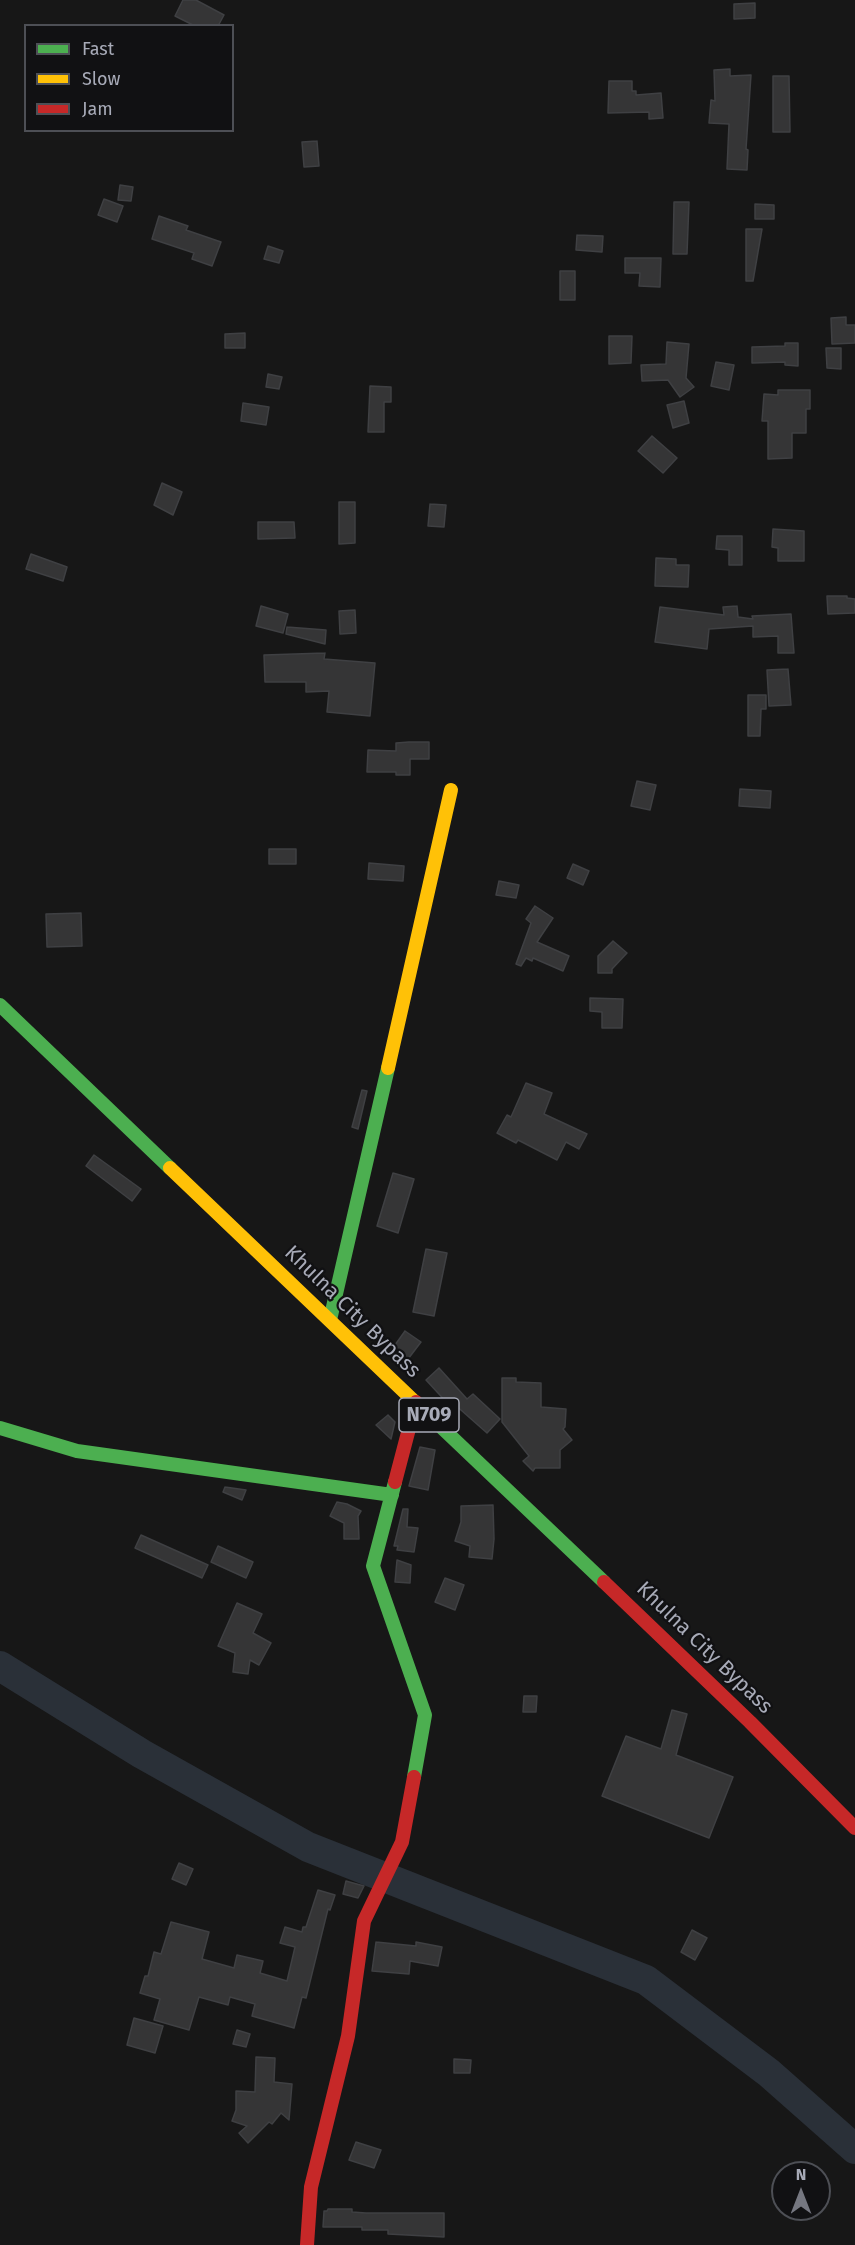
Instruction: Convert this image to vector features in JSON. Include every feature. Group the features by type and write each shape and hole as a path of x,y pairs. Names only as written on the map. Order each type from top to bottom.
{"main road":[{"path":"330,1320 451,790"},
{"name":"Khulna City Bypass","path":"0,1005 750,1722 855,1828"},
{"path":"307,2245 311,2187 348,2036 364,1921 402,1842 425,1715 373,1566 416,1402"},
{"path":"0,1428 76,1451 392,1494"}],"building":[{"path":"183,0 196,0 224,15 219,24 191,24 175,16"},
{"path":"755,3 755,18 734,19 734,4"},
{"path":"730,69 730,76 751,75 746,149 748,150 747,170 727,169 729,124 709,123 711,100 715,101 714,70"},
{"path":"773,76 789,76 790,132 773,132"},
{"path":"609,81 632,81 632,91 636,91 636,95 661,93 663,118 649,119 649,112 608,113"},
{"path":"317,141 319,166 304,167 302,142"},
{"path":"120,185 133,187 131,201 118,200"},
{"path":"104,199 123,206 117,222 98,215"},
{"path":"674,202 689,202 687,254 673,254"},
{"path":"755,204 774,205 774,219 755,219"},
{"path":"159,216 188,226 186,230 221,242 212,266 192,259 194,253 152,239"},
{"path":"746,229 762,229 753,281 746,281"},
{"path":"577,235 603,236 602,252 576,250"},
{"path":"268,246 283,251 279,263 264,259"},
{"path":"625,258 661,258 660,287 639,286 640,273 625,273"},
{"path":"560,271 575,271 575,300 560,300"},
{"path":"846,317 846,325 855,325 855,343 832,344 831,318"},
{"path":"245,333 245,348 225,348 225,334"},
{"path":"609,336 632,336 631,363 609,364"},
{"path":"667,342 689,344 686,378 694,387 680,397 668,380 642,381 641,365 666,364"},
{"path":"785,343 798,343 798,366 785,365 785,362 752,363 752,347 785,346"},
{"path":"826,348 841,348 841,369 827,368"},
{"path":"716,362 734,365 729,390 711,386"},
{"path":"268,374 282,377 279,389 266,387"},
{"path":"370,386 391,387 391,402 384,402 384,432 368,432"},
{"path":"778,390 810,390 810,409 806,409 806,433 792,433 792,458 768,459 768,421 762,421 764,394 778,395"},
{"path":"684,401 689,423 673,428 667,405"},
{"path":"243,403 269,407 266,425 241,421"},
{"path":"652,436 677,458 663,473 638,451"},
{"path":"162,483 182,492 173,515 154,505"},
{"path":"339,502 355,502 355,543 339,544"},
{"path":"430,504 446,505 444,527 428,526"},
{"path":"258,522 294,522 295,538 258,539"},
{"path":"773,529 804,531 804,561 778,561 778,548 772,547"},
{"path":"717,536 742,536 742,565 729,565 729,550 716,549"},
{"path":"31,554 67,567 63,581 26,569"},
{"path":"656,558 676,559 676,565 689,565 688,587 655,586"},
{"path":"827,596 847,596 847,598 855,599 855,613 828,614"},
{"path":"261,606 288,614 283,633 256,626"},
{"path":"737,606 738,617 753,619 752,616 791,614 794,653 778,653 778,636 753,637 753,626 709,629 707,649 655,642 660,607 724,615 723,607"},
{"path":"355,610 356,633 340,634 339,611"},
{"path":"287,627 326,630 325,644 286,634"},
{"path":"325,653 324,659 375,663 370,716 327,712 329,691 306,692 306,682 265,682 264,655"},
{"path":"788,669 791,705 769,706 767,670"},
{"path":"748,695 766,695 766,709 761,709 760,736 748,736"},
{"path":"429,742 429,759 410,759 410,775 396,775 396,772 367,772 368,750 396,751 396,743"},
{"path":"637,781 656,785 650,810 631,806"},
{"path":"740,789 771,791 770,808 739,806"},
{"path":"269,849 296,849 296,864 269,864"},
{"path":"369,863 404,866 403,881 368,879"},
{"path":"573,864 589,871 583,885 567,878"},
{"path":"499,881 519,885 516,898 496,895"},
{"path":"535,906 553,918 537,942 569,956 563,971 533,958 532,961 526,958 521,966 516,964 531,923 526,919"},
{"path":"81,913 82,946 47,947 46,914"},
{"path":"613,941 627,953 612,969 612,973 598,973 598,956"},
{"path":"590,998 623,999 622,1028 602,1028 602,1012 590,1011"},
{"path":"526,1083 552,1093 544,1114 587,1134 579,1149 566,1142 557,1160 518,1140 516,1143 497,1133 507,1115 511,1117"},
{"path":"362,1090 367,1091 358,1129 352,1127"},
{"path":"94,1155 141,1189 132,1201 86,1166"},
{"path":"393,1173 414,1179 398,1233 377,1226"},
{"path":"426,1249 447,1253 434,1316 413,1312"},
{"path":"405,1331 421,1342 405,1363 390,1352"},
{"path":"439,1368 467,1399 473,1394 500,1419 487,1433 453,1403 450,1406 426,1380"},
{"path":"502,1378 516,1378 516,1382 541,1383 541,1407 566,1409 563,1429 572,1440 560,1450 560,1468 535,1468 533,1471 523,1461 529,1456 502,1422"},
{"path":"388,1415 395,1422 391,1439 376,1425"},
{"path":"420,1447 435,1450 428,1490 409,1486"},
{"path":"225,1487 246,1490 242,1500 223,1492"},
{"path":"337,1502 361,1511 358,1516 359,1539 344,1539 344,1523 330,1516"},
{"path":"493,1505 492,1559 469,1557 470,1546 455,1541 461,1522 461,1506"},
{"path":"403,1509 408,1509 407,1527 418,1528 414,1552 397,1550 398,1546 394,1546"},
{"path":"141,1535 208,1565 202,1578 135,1548"},
{"path":"218,1546 253,1562 246,1578 211,1562"},
{"path":"397,1560 411,1565 410,1583 395,1582"},
{"path":"445,1578 464,1585 455,1610 435,1602"},
{"path":"237,1603 262,1614 253,1633 271,1643 259,1665 250,1660 248,1674 233,1672 235,1653 218,1646"},
{"path":"524,1696 537,1696 536,1712 523,1712"},
{"path":"672,1710 687,1714 676,1755 733,1777 709,1838 602,1796 626,1736 661,1749"},
{"path":"179,1863 193,1869 186,1885 172,1879"},
{"path":"346,1881 364,1886 358,1898 343,1894"},
{"path":"318,1890 335,1895 330,1910 328,1909 306,1998 302,1997 294,2028 252,2016 255,2004 230,1997 228,2005 199,1997 189,2030 154,2020 160,1999 140,1993 145,1976 148,1976 154,1952 161,1954 171,1922 209,1932 202,1959 234,1968 237,1955 263,1961 260,1973 287,1981 295,1947 280,1943 285,1927 302,1932 303,1927 306,1927"},
{"path":"692,1930 707,1938 695,1960 681,1952"},
{"path":"376,1942 416,1946 416,1942 442,1947 438,1966 410,1961 409,1974 372,1971"},
{"path":"134,2018 163,2026 155,2053 127,2045"},
{"path":"237,2030 250,2034 246,2047 233,2044"},
{"path":"256,2057 275,2058 274,2082 292,2084 289,2120 281,2113 272,2124 269,2122 248,2143 239,2133 247,2126 232,2121 236,2110 236,2091 255,2092"},
{"path":"454,2059 471,2060 470,2073 454,2073"},
{"path":"356,2142 381,2150 374,2168 349,2160"},
{"path":"352,2209 352,2212 366,2213 444,2213 444,2237 388,2234 388,2230 362,2230 362,2227 323,2227 324,2211"}],"waterway":[{"path":"0,1666 142,1754 308,1847 646,1980 769,2073 855,2149"}],"traffic: fast":[{"path":"0,1005 170,1168"},
{"path":"330,1320 388,1068"},
{"path":"417,1404 604,1582"},
{"path":"0,1428 77,1451 392,1495"},
{"path":"395,1482 373,1566 425,1715 414,1777"}],"traffic: slow":[{"path":"388,1068 451,790"},
{"path":"170,1168 417,1404"}],"traffic: jam":[{"path":"395,1482 416,1402"},
{"path":"604,1582 750,1722 855,1828"},
{"path":"307,2245 311,2187 348,2036 364,1921 402,1842 414,1777"}]}
